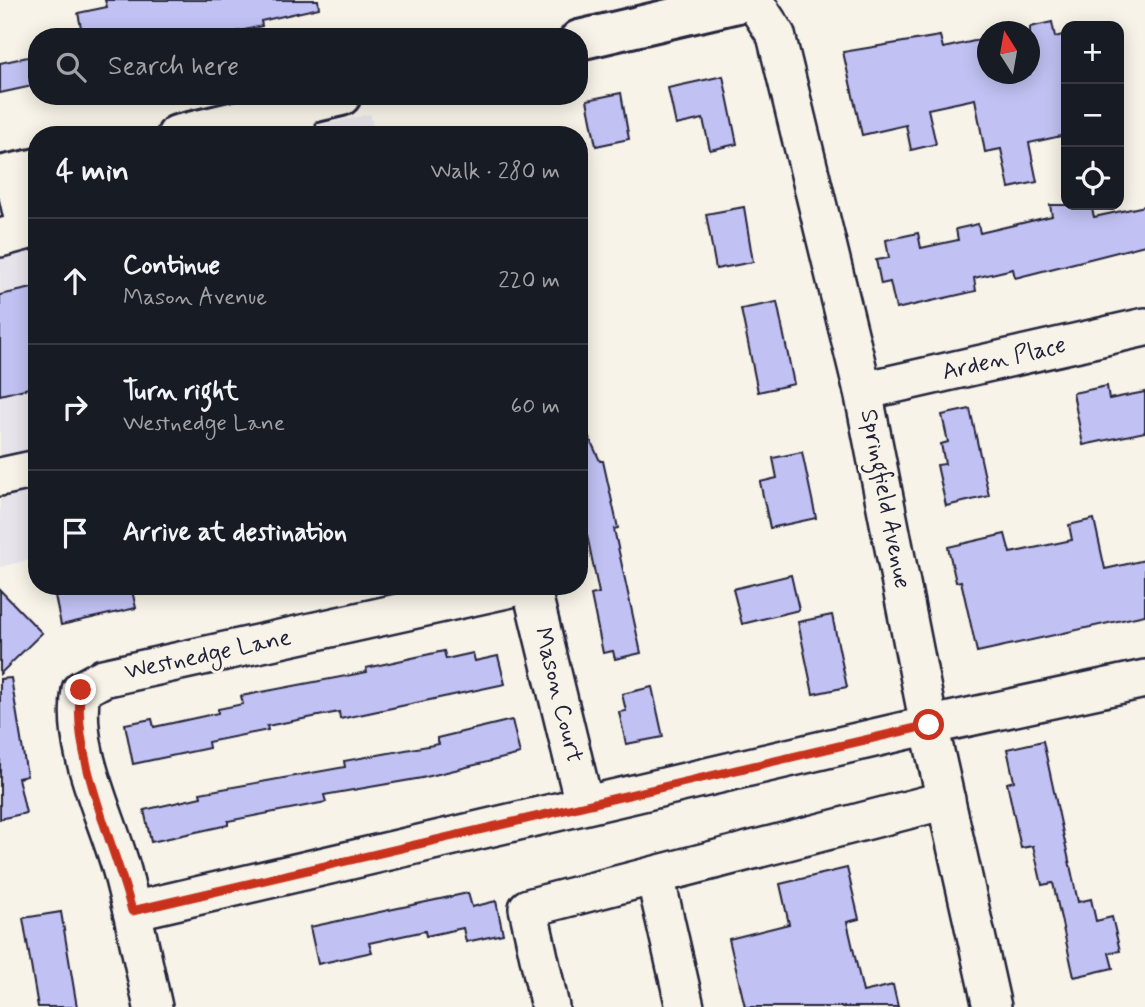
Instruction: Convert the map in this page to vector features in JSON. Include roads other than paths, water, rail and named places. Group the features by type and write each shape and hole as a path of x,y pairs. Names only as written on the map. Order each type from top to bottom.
{"main road":[{"path":"588,38 751,0"},
{"path":"253,126 295,121 324,105"}],"street":[{"name":"Springfield Avenue","path":"751,0 776,35 863,391 929,725 992,1007"},
{"path":"16,172 21,233"},
{"name":"Arden Place","path":"863,391 1145,327"},
{"path":"0,477 28,471"},
{"name":"Westnedge Lane","path":"132,911 121,867 96,798 77,712 81,690 103,678 479,595"},
{"name":"Mason Court","path":"533,595 584,804"},
{"path":"153,1007 132,911 584,804 1145,679"},
{"path":"550,1007 528,908 946,800"},
{"path":"655,876 685,1007"}]}
